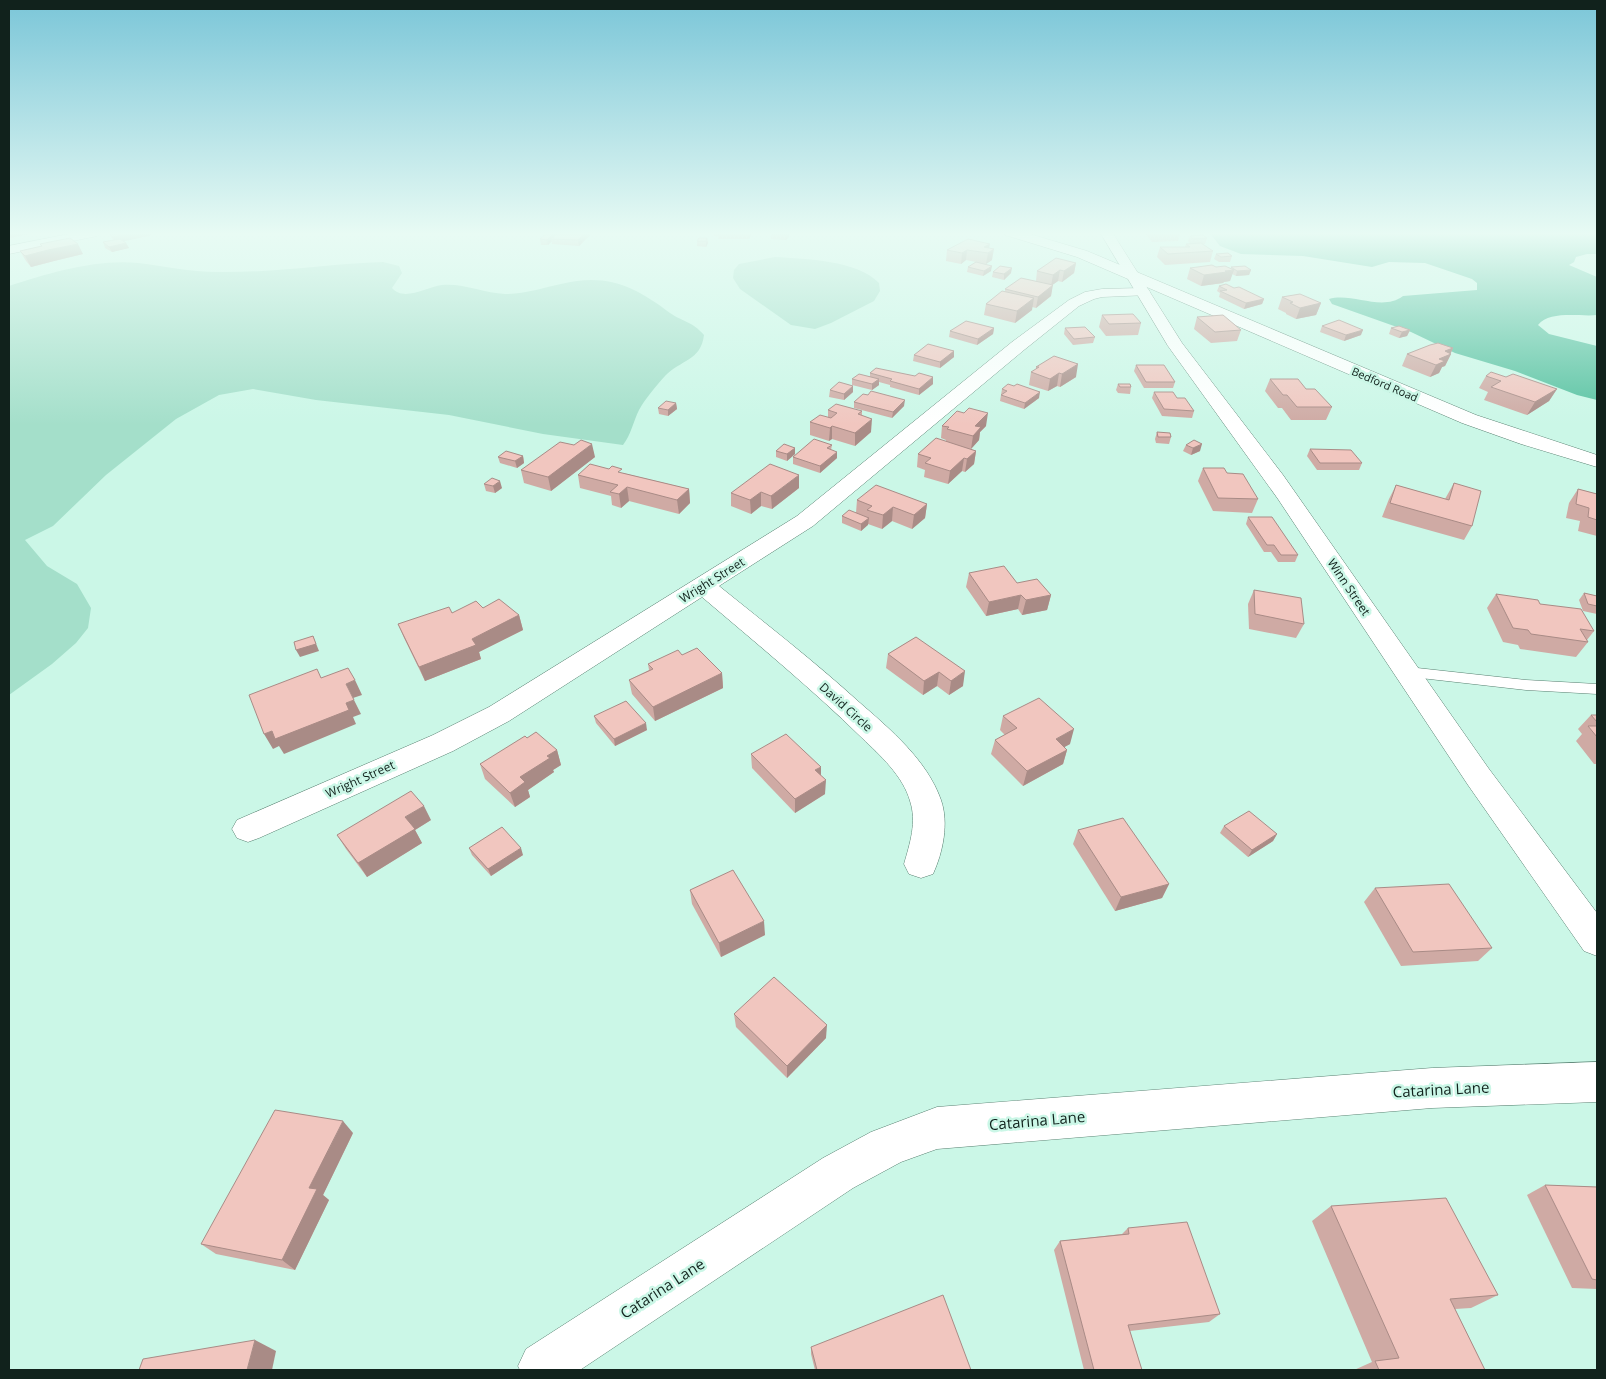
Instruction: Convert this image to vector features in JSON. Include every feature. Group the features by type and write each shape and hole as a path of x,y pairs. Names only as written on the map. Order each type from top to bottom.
{"street":[{"name":"Wright Street","path":"248,828 470,730 524,699 785,535 822,509 1018,346 1074,303 1087,296"},
{"name":"Winn Street","path":"1146,296 1175,344 1289,499 1513,827 1594,932"},
{"name":"Bedford Road","path":"1181,296 1455,414 1528,440 1597,461"},
{"name":"David Circle","path":"703,586 844,703 901,761 916,781 926,799 929,814 930,830 921,864"},
{"name":"Catarina Lane","path":"543,1366 838,1173 877,1150 914,1134 937,1128 1412,1090 1597,1082"}],"lane":[{"path":"1408,672 1597,689"}],"green space":[{"path":"9,296 645,296 695,327 704,335 699,350 665,376 644,401 623,445 543,434 449,415 316,400 253,389 219,395 176,419 106,475 53,526 25,540 47,566 77,584 91,608 88,628 76,643 52,664 9,695"},
{"path":"750,296 877,296 874,301 815,329 791,325"},
{"path":"1402,296 1597,296 1597,315 1550,317 1538,325 1549,334 1597,346 1597,400 1577,395 1515,371 1455,353 1411,332 1332,304 1329,299 1347,298 1376,302 1395,300"}],"building":[{"path":"995,296 1034,298 1017,311 986,304"},
{"path":"1232,296 1258,296 1264,299 1246,303"},
{"path":"1305,296 1321,303 1300,308 1282,297"},
{"path":"1133,314 1141,323 1109,324 1102,315"},
{"path":"1223,315 1241,330 1215,332 1197,317"},
{"path":"1339,320 1363,330 1346,335 1322,326"},
{"path":"966,321 994,328 978,339 950,331"},
{"path":"1399,326 1410,330 1402,332 1391,328"},
{"path":"1085,327 1095,337 1074,339 1065,328"},
{"path":"1438,343 1453,348 1445,351 1451,354 1439,359 1445,361 1436,365 1407,354 1430,345"},
{"path":"928,344 954,351 940,362 914,355"},
{"path":"1054,356 1078,364 1050,379 1031,372 1039,367 1036,367"},
{"path":"1136,365 1164,365 1175,382 1146,382"},
{"path":"876,368 915,376 919,373 933,377 919,389 870,373"},
{"path":"1491,372 1506,377 1513,374 1557,389 1535,402 1491,387 1501,381 1486,376"},
{"path":"859,374 879,379 872,384 852,379"},
{"path":"1270,379 1298,379 1306,389 1315,389 1332,407 1297,407 1287,395 1283,395"},
{"path":"839,382 853,386 844,394 830,390"},
{"path":"1008,384 1014,386 1017,384 1040,392 1025,403 1001,395 1007,391 1002,389"},
{"path":"1118,384 1130,384 1131,387 1120,387"},
{"path":"871,391 905,400 893,412 854,402 863,394 868,395"},
{"path":"1154,392 1173,392 1177,398 1185,398 1194,411 1164,409"},
{"path":"666,401 676,403 668,410 658,408"},
{"path":"836,404 862,411 858,414 872,419 855,433 810,422 820,415 831,418 837,413 828,410"},
{"path":"969,408 988,413 975,426 981,427 973,436 942,426 957,411 964,413"},
{"path":"1157,432 1170,433 1171,437 1158,437"},
{"path":"936,438 976,451 967,459 964,458 950,471 925,463 931,458 918,454"},
{"path":"814,439 832,445 827,448 837,452 820,466 793,457"},
{"path":"581,440 592,444 548,477 521,470 560,442 574,445"},
{"path":"1194,440 1202,444 1193,448 1186,445"},
{"path":"784,444 795,448 787,454 776,451"},
{"path":"1310,449 1351,450 1362,463 1320,463"},
{"path":"506,451 523,456 515,461 498,457"},
{"path":"590,464 609,469 612,466 622,469 618,472 689,489 677,500 627,487 619,494 610,492 618,485 578,475"},
{"path":"770,464 799,475 771,496 761,492 750,500 731,493"},
{"path":"1203,468 1224,468 1227,473 1243,474 1258,499 1218,498"},
{"path":"492,478 500,481 493,486 484,484"},
{"path":"1454,483 1481,491 1472,526 1390,503 1396,485 1449,500"},
{"path":"876,485 927,504 914,515 893,507 883,515 867,510 872,506 857,500"},
{"path":"1578,489 1597,494 1597,520 1588,517 1589,508 1576,504"},
{"path":"849,510 869,518 861,524 842,516"},
{"path":"1248,517 1272,517 1298,555 1281,555 1274,545 1267,545"},
{"path":"1004,566 1017,583 1037,579 1051,595 1026,600 1021,595 989,602 969,573"},
{"path":"1254,590 1301,598 1304,624 1255,614"},
{"path":"1584,593 1597,596 1597,606 1588,604"},
{"path":"1496,594 1538,600 1540,604 1581,609 1594,631 1580,629 1588,642 1531,634 1528,630 1513,628"},
{"path":"499,599 519,615 472,639 476,645 419,667 398,624 449,607 452,613 476,601 483,608"},
{"path":"313,636 316,644 296,650 294,642"},
{"path":"916,637 965,671 951,681 939,672 924,681 888,654"},
{"path":"697,648 722,673 653,707 629,680 653,669 648,664 678,650 682,655"},
{"path":"348,668 355,680 346,684 354,700 346,703 349,710 275,739 272,731 264,734 249,695 317,669 321,678"},
{"path":"1039,698 1074,729 1056,739 1067,750 1027,771 995,740 1017,728 1003,716"},
{"path":"626,701 646,723 614,739 594,716"},
{"path":"1591,715 1597,715 1597,722"},
{"path":"1588,726 1597,726 1597,737"},
{"path":"536,732 557,750 547,756 550,758 520,777 525,782 510,793 480,764 525,736 527,738"},
{"path":"786,734 821,767 815,770 826,780 795,799 751,754"},
{"path":"411,791 424,806 405,817 415,829 358,863 337,835"},
{"path":"1249,811 1277,834 1252,850 1224,826"},
{"path":"1123,818 1169,884 1121,897 1078,830"},
{"path":"502,827 521,848 488,869 469,848"},
{"path":"733,870 764,921 719,943 690,890"},
{"path":"1449,884 1492,948 1413,952 1375,888"},
{"path":"774,977 827,1025 787,1066 734,1014"},
{"path":"275,1110 343,1121 309,1188 317,1189 282,1260 201,1244"},
{"path":"1545,1185 1597,1187 1597,1280 1592,1279"},
{"path":"1446,1198 1498,1295 1450,1299 1485,1370 1379,1370 1375,1361 1399,1358 1331,1206"},
{"path":"1187,1222 1220,1314 1128,1325 1142,1370 1094,1370 1060,1241 1129,1234 1128,1228"},
{"path":"943,1295 971,1370 817,1370 811,1347"},
{"path":"255,1340 247,1370 139,1370 143,1359"}]}
